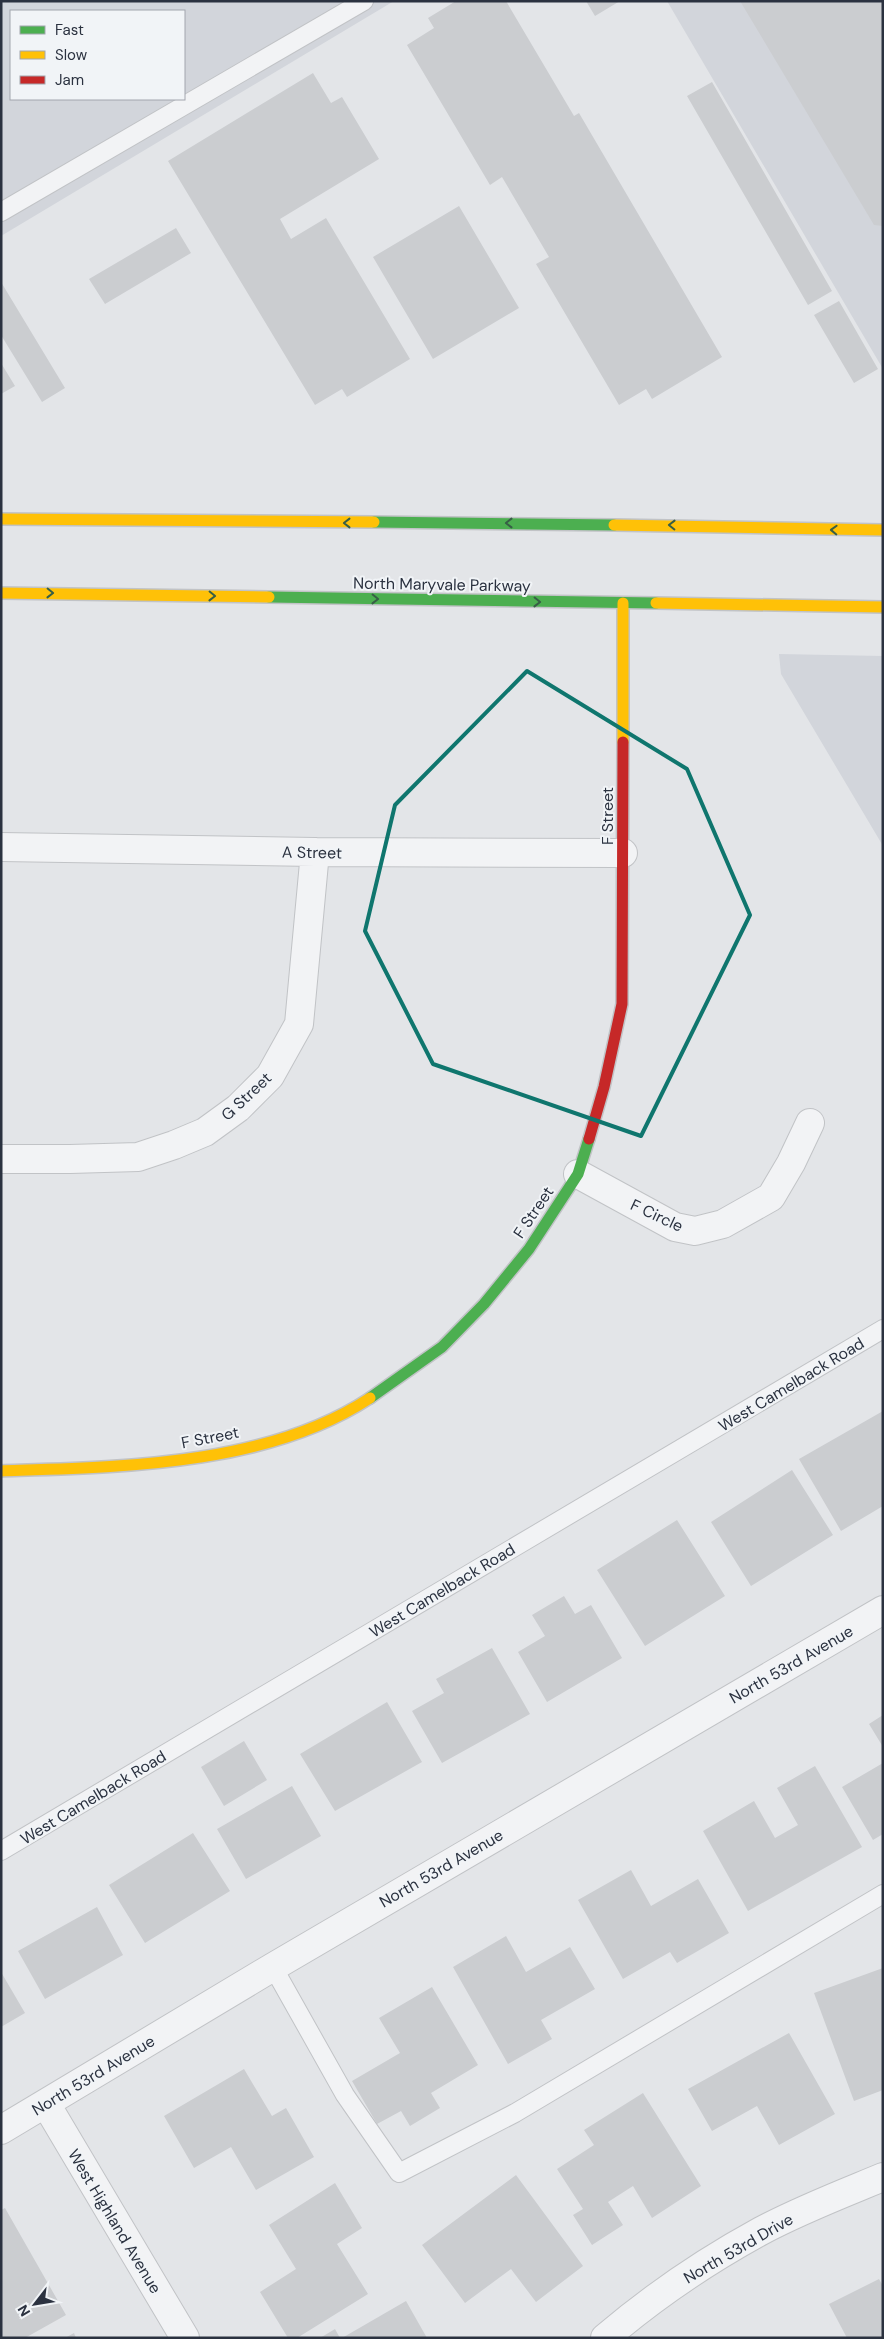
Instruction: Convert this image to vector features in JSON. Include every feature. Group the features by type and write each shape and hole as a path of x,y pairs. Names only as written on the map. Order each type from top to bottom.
{"street":[{"path":"1,518 626,524 883,530"},
{"name":"North Maryvale Parkway","path":"1,593 883,607"},
{"name":"F Street","path":"1,1471 102,1468 203,1457 286,1438 348,1412 402,1377 442,1347 484,1304 529,1248 578,1174 604,1087 622,1004 623,603"},
{"name":"A Street","path":"1,847 315,852 623,853"},
{"name":"G Street","path":"1,1159 70,1159 138,1156 174,1145 205,1132 238,1108 270,1076 299,1024 315,852"},
{"name":"F Circle","path":"578,1174 675,1227 695,1231 723,1224 770,1197 791,1163 810,1122"},
{"name":"North 53rd Avenue","path":"1,2130 273,1967 883,1610"},
{"name":"West Highland Avenue","path":"46,2104 185,2338"},
{"name":"North 53rd Drive","path":"605,2338 640,2308 762,2231 883,2177"}],"lane":[{"path":"1,212 364,1"},
{"name":"West Camelback Road","path":"1,1851 883,1330"},
{"path":"273,1967 345,2095 399,2173 515,2113 883,1894"}],"highlighted area":[{"path":"527,671 687,769 750,915 641,1136 433,1064 365,931 395,805"}],"shaded area":[{"path":"1,1 394,1 1,236"},
{"path":"667,1 883,1 883,369"},
{"path":"779,654 883,656 883,846 781,674"}],"building":[{"path":"456,1 506,1 574,116 579,113 722,357 652,399 646,389 619,405 536,264 549,257 502,177 490,185 407,45 434,28 428,18"},
{"path":"586,1 620,1 595,16"},
{"path":"740,1 883,1 883,226 874,225"},
{"path":"313,73 331,103 342,97 379,159 280,219 291,239 326,218 410,359 347,397 342,389 315,405 168,161"},
{"path":"712,82 832,291 808,305 687,96"},
{"path":"459,206 519,308 433,359 373,257"},
{"path":"176,228 191,253 105,304 89,279"},
{"path":"1,282 65,388 42,402 1,335"},
{"path":"839,301 878,369 854,383 814,315"},
{"path":"1,363 15,386 1,394"},
{"path":"883,1411 883,1506 841,1531 799,1459"},
{"path":"792,1470 833,1535 751,1586 711,1522"},
{"path":"677,1520 725,1596 645,1646 597,1570"},
{"path":"564,1596 575,1614 591,1605 622,1658 547,1702 518,1652 545,1636 532,1615"},
{"path":"492,1648 530,1714 442,1763 412,1711 444,1693 436,1679"},
{"path":"387,1702 422,1762 335,1811 300,1754"},
{"path":"883,1715 883,1747 869,1724"},
{"path":"244,1741 267,1780 224,1806 201,1767"},
{"path":"883,1763 883,1834 873,1840 842,1787"},
{"path":"815,1766 862,1847 748,1911 703,1831 754,1801 775,1838 798,1825 777,1788"},
{"path":"292,1786 321,1836 246,1879 217,1829"},
{"path":"193,1833 230,1891 145,1943 109,1885"},
{"path":"631,1870 651,1906 698,1879 729,1933 677,1963 670,1952 623,1979 578,1900"},
{"path":"97,1907 123,1955 45,1999 18,1951"},
{"path":"506,1936 526,1972 570,1947 595,1989 541,2020 552,2039 508,2064 453,1967"},
{"path":"883,1968 883,2090 854,2101 814,1993"},
{"path":"1,1972 25,2013 1,2027"},
{"path":"432,1987 478,2065 431,2093 440,2108 410,2126 401,2111 377,2124 352,2081 400,2053 379,2018"},
{"path":"789,2033 835,2114 779,2145 757,2106 712,2131 688,2089"},
{"path":"244,2069 272,2116 286,2108 314,2157 256,2190 231,2147 194,2168 164,2116"},
{"path":"643,2093 701,2186 652,2218 633,2186 608,2202 623,2225 592,2245 573,2215 583,2209 557,2169 594,2145 584,2130"},
{"path":"516,2175 583,2266 536,2302 511,2269 465,2303 422,2245"},
{"path":"335,2183 362,2228 337,2244 368,2294 297,2338 288,2338 260,2292 296,2269 269,2225"},
{"path":"5,2208 66,2315 25,2338 1,2338 1,2210"},
{"path":"879,2279 883,2286 883,2338 847,2338 829,2304"},
{"path":"406,2301 427,2338 342,2338"},
{"path":"335,2329 340,2338 320,2338"},
{"path":"74,2333 76,2338 65,2338"}],"traffic: fast":[{"path":"374,522 614,525"},
{"path":"269,597 656,603"},
{"path":"370,1398 442,1347 484,1304 529,1249 578,1174 589,1139"}],"traffic: slow":[{"path":"1,519 374,522"},
{"path":"614,525 883,530"},
{"path":"1,593 269,597"},
{"path":"623,603 623,742"},
{"path":"656,603 883,607"},
{"path":"1,1471 143,1464 239,1450 286,1438 329,1420 370,1398"}],"traffic: jam":[{"path":"589,1139 604,1087 622,1004 623,742"}]}
